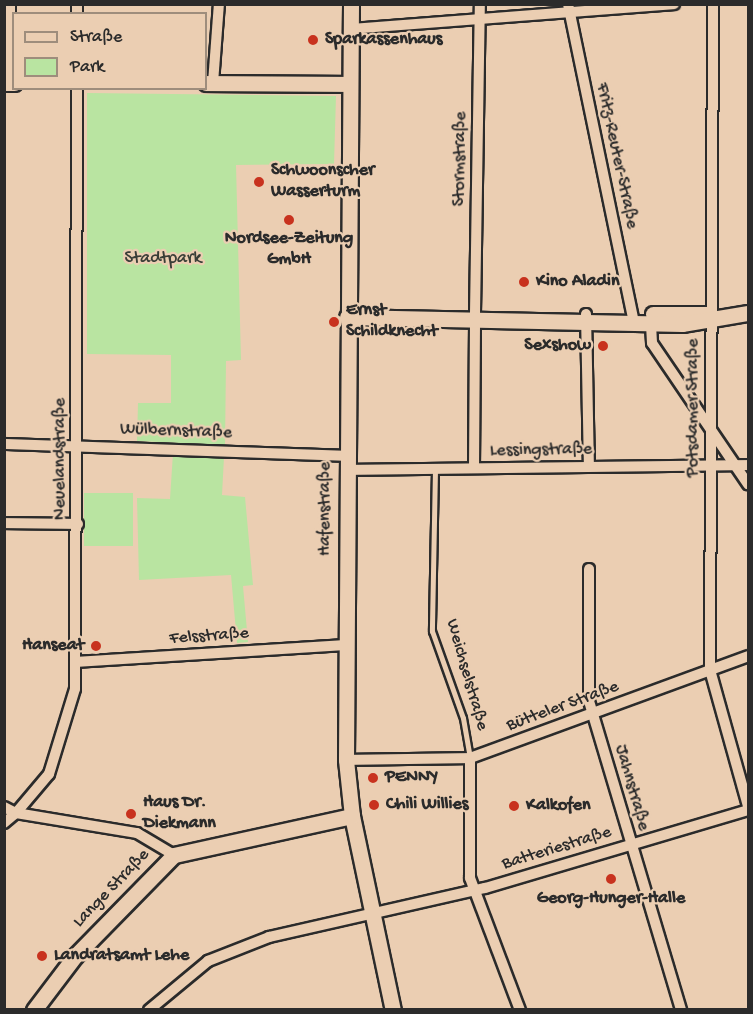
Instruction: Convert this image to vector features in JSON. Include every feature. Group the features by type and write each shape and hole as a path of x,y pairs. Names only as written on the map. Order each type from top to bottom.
{"street":[{"path":"9,83 10,4"},
{"path":"219,4 209,83 349,84"},
{"name":"Hafenstraße","path":"351,4 344,645 346,760 352,816 393,1010"},
{"name":"Stormstraße","path":"474,468 471,317 480,4"},
{"path":"350,29 568,8 674,4"},
{"name":"Potsdamer Straße","path":"713,4 710,670 748,808"},
{"name":"Fritz-Reuter-Straße","path":"568,8 634,319"},
{"name":"Neuelandstraße","path":"4,823 16,813 49,774 70,711 76,662 77,90"},
{"path":"347,317 634,319 704,313 710,317"},
{"path":"634,319 651,324 704,322 710,317 748,313"},
{"path":"586,319 589,466"},
{"path":"651,324 652,343 748,484"},
{"name":"Wülbernstraße","path":"4,444 78,445 346,463"},
{"name":"Lessingstraße","path":"346,463 435,469 748,465"},
{"path":"4,523 78,524"},
{"name":"Jahnstraße","path":"589,569 594,714 630,844 681,1010"},
{"name":"Felsstraße","path":"76,662 344,645"},
{"name":"Bütteler Straße","path":"346,760 470,758 748,656"},
{"name":"Weichselstraße","path":"470,758 475,890 520,1010"},
{"path":"4,807 16,813 137,833 174,855"},
{"name":"Batteriestraße","path":"149,1010 208,961 269,937 475,890 748,808"},
{"name":"Lange Straße","path":"34,1010 75,956 174,855 352,816"}],"lane":[{"name":"Weichselstraße","path":"435,469 432,631 470,758"}],"green space":[{"name":"Stadtpark","path":"87,93 336,96 334,164 236,165 241,360 226,361 225,445 137,441 138,403 171,403 171,355 87,354"},
{"path":"173,453 224,457 222,495 245,497 253,585 243,586 248,642 237,643 231,575 139,580 137,498 170,499"},
{"path":"84,493 133,493 133,546 84,546"}],"place":[{"name":"Sparkassenhaus","path":"313,40"},
{"name":"Schwoonscher Wasserturm","path":"259,182"},
{"name":"Nordsee-Zeitung GmbH","path":"289,220"},
{"name":"Kino Aladin","path":"524,282"},
{"name":"Ernst Schildknecht","path":"334,322"},
{"name":"Sexshow","path":"603,346"},
{"name":"Hanseat","path":"96,646"},
{"name":"PENNY","path":"373,778"},
{"name":"Chili Willies","path":"374,805"},
{"name":"Kalkofen","path":"514,806"},
{"name":"Haus Dr. Diekmann","path":"131,814"},
{"name":"Georg-Hunger-Halle","path":"611,879"},
{"name":"Landratsamt Lehe","path":"42,956"}]}
